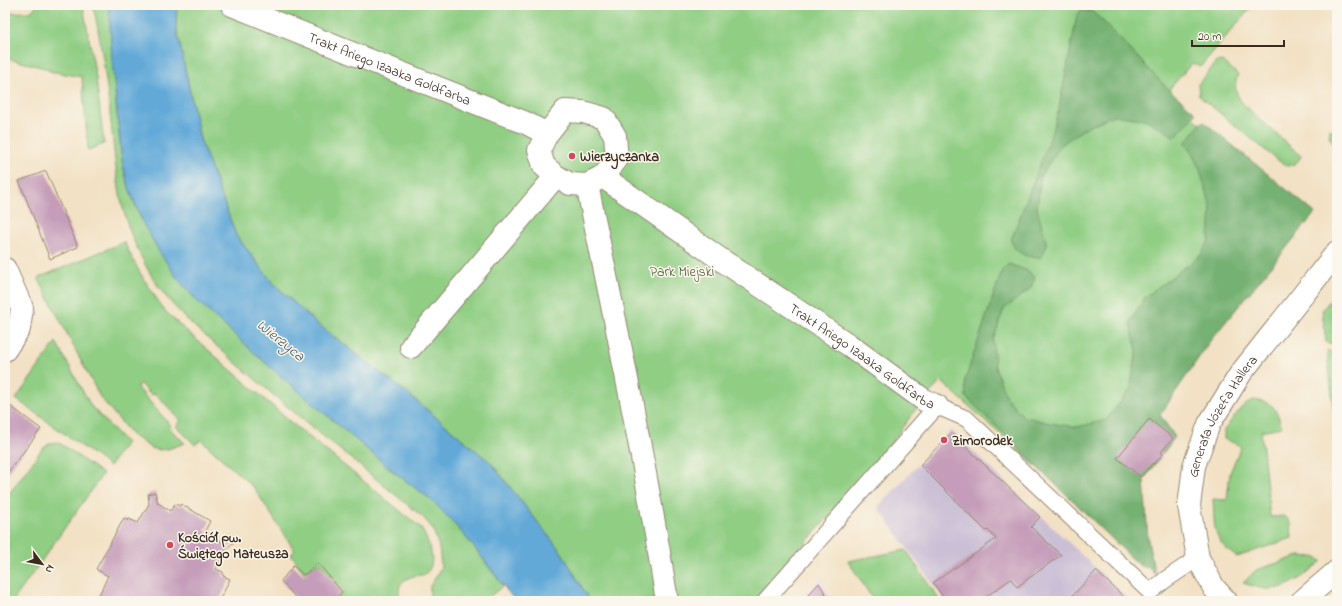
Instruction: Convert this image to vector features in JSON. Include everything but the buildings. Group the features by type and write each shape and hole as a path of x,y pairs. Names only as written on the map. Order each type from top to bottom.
{"street":[{"name":"Trakt Ariego Izaaka Goldfarba","path":"232,5 526,123 547,134"},
{"name":"Trakt Ariego Izaaka Goldfarba","path":"565,111 583,112 604,118 615,136 617,159 595,181 570,184 556,176 544,166 539,150 547,134 565,111"},
{"path":"410,347 556,176"},
{"name":"Trakt Ariego Izaaka Goldfarba","path":"595,181 723,261 849,346 924,400 937,406"},
{"path":"595,181 607,278 654,523 667,601"},
{"name":"Generała Józefa Hallera","path":"1226,601 1214,588 1198,558 1189,506 1194,466 1209,424 1241,374 1337,252"},
{"path":"5,269 22,308 19,329 5,350"},
{"path":"1302,601 1337,571"}],"lane":[{"name":"Trakt Ariego Izaaka Goldfarba","path":"937,406 967,419 1150,592 1198,558"},
{"path":"765,601 937,406"}],"shaded area":[{"path":"951,430 1130,601 945,601 878,507"},
{"path":"820,579 834,601 801,601"}],"green space":[{"path":"38,5 83,5 96,78 104,144 88,150 82,77 49,71 49,69 5,58 5,13 30,12"},
{"path":"93,5 109,5 117,109 124,172 138,212 155,244 197,301 335,422 394,472 429,498 450,519 471,543 503,586 484,601 426,601 430,594 430,586 441,566 439,547 433,529 423,517 305,422 215,345 175,307 158,286 143,261 135,243 122,204 119,191 103,59"},
{"name":"Park Miejski","path":"177,5 1253,5 1200,67 1192,63 1166,93 1300,213 1074,501 941,381 916,409 873,468 753,601 590,601 562,553 491,463 408,394 315,322 272,282 236,235 200,139 176,26"},
{"path":"1081,10 1091,11 1101,19 1166,87 1196,113 1175,137 1147,120 1114,115 1085,128 1061,145 1041,175 1037,208 1047,245 1042,257 1032,257 1019,252 1011,240 1049,141 1059,109 1077,15"},
{"path":"1217,62 1224,62 1238,75 1236,90 1243,104 1301,156 1296,163 1287,166 1276,159 1199,96 1198,84"},
{"path":"1203,121 1315,213 1210,341 1160,415 1175,437 1144,479 1148,540 1155,575 1149,568 1140,566 966,397 965,380 1002,270 1009,264 1028,271 1035,278 1030,289 1004,309 993,340 995,367 1006,397 1023,416 1049,423 1077,427 1106,420 1130,390 1137,351 1130,322 1145,297 1201,255 1209,241 1211,207 1199,167 1190,150 1184,144"},
{"path":"1330,129 1337,134 1337,148 1329,137"},
{"path":"124,242 140,273 164,310 293,424 420,527 428,543 432,563 430,569 426,573 409,577 400,585 399,592 402,601 334,601 344,592 319,562 304,573 291,554 295,551 254,488 201,440 195,445 176,426 181,421 156,394 151,395 140,384 137,387 170,425 171,430 185,443 168,449 160,450 151,448 132,435 100,397 38,278"},
{"path":"1337,292 1337,345 1326,342 1322,310"},
{"path":"56,342 91,406 126,443 109,467 16,399"},
{"path":"1327,351 1337,353 1337,443"},
{"path":"1253,400 1266,403 1273,407 1276,410 1282,427 1261,431 1270,517 1285,516 1291,523 1292,538 1237,557 1223,545 1216,532 1213,499 1227,500 1230,473 1241,446 1224,439 1224,430 1242,407"},
{"path":"58,442 103,474 13,601 9,601 5,598 5,499 42,449 50,443"},
{"path":"906,550 940,601 874,601 848,561"},
{"path":"1299,556 1314,557 1322,561 1296,581 1281,587 1264,589 1243,583 1256,570"}],"water":[{"name":"Wierzyca","path":"109,5 177,5 176,26 200,139 236,235 272,282 315,322 408,394 491,463 562,553 590,601 515,601 471,543 429,498 394,472 270,367 197,301 177,278 160,253 144,225 126,178 122,160 112,60"}],"place":[{"name":"Wierzyczanka","path":"572,156"},
{"name":"Zimorodek","path":"944,440"},
{"name":"Kościół pw. Świętego Mateusza","path":"170,545"}]}
